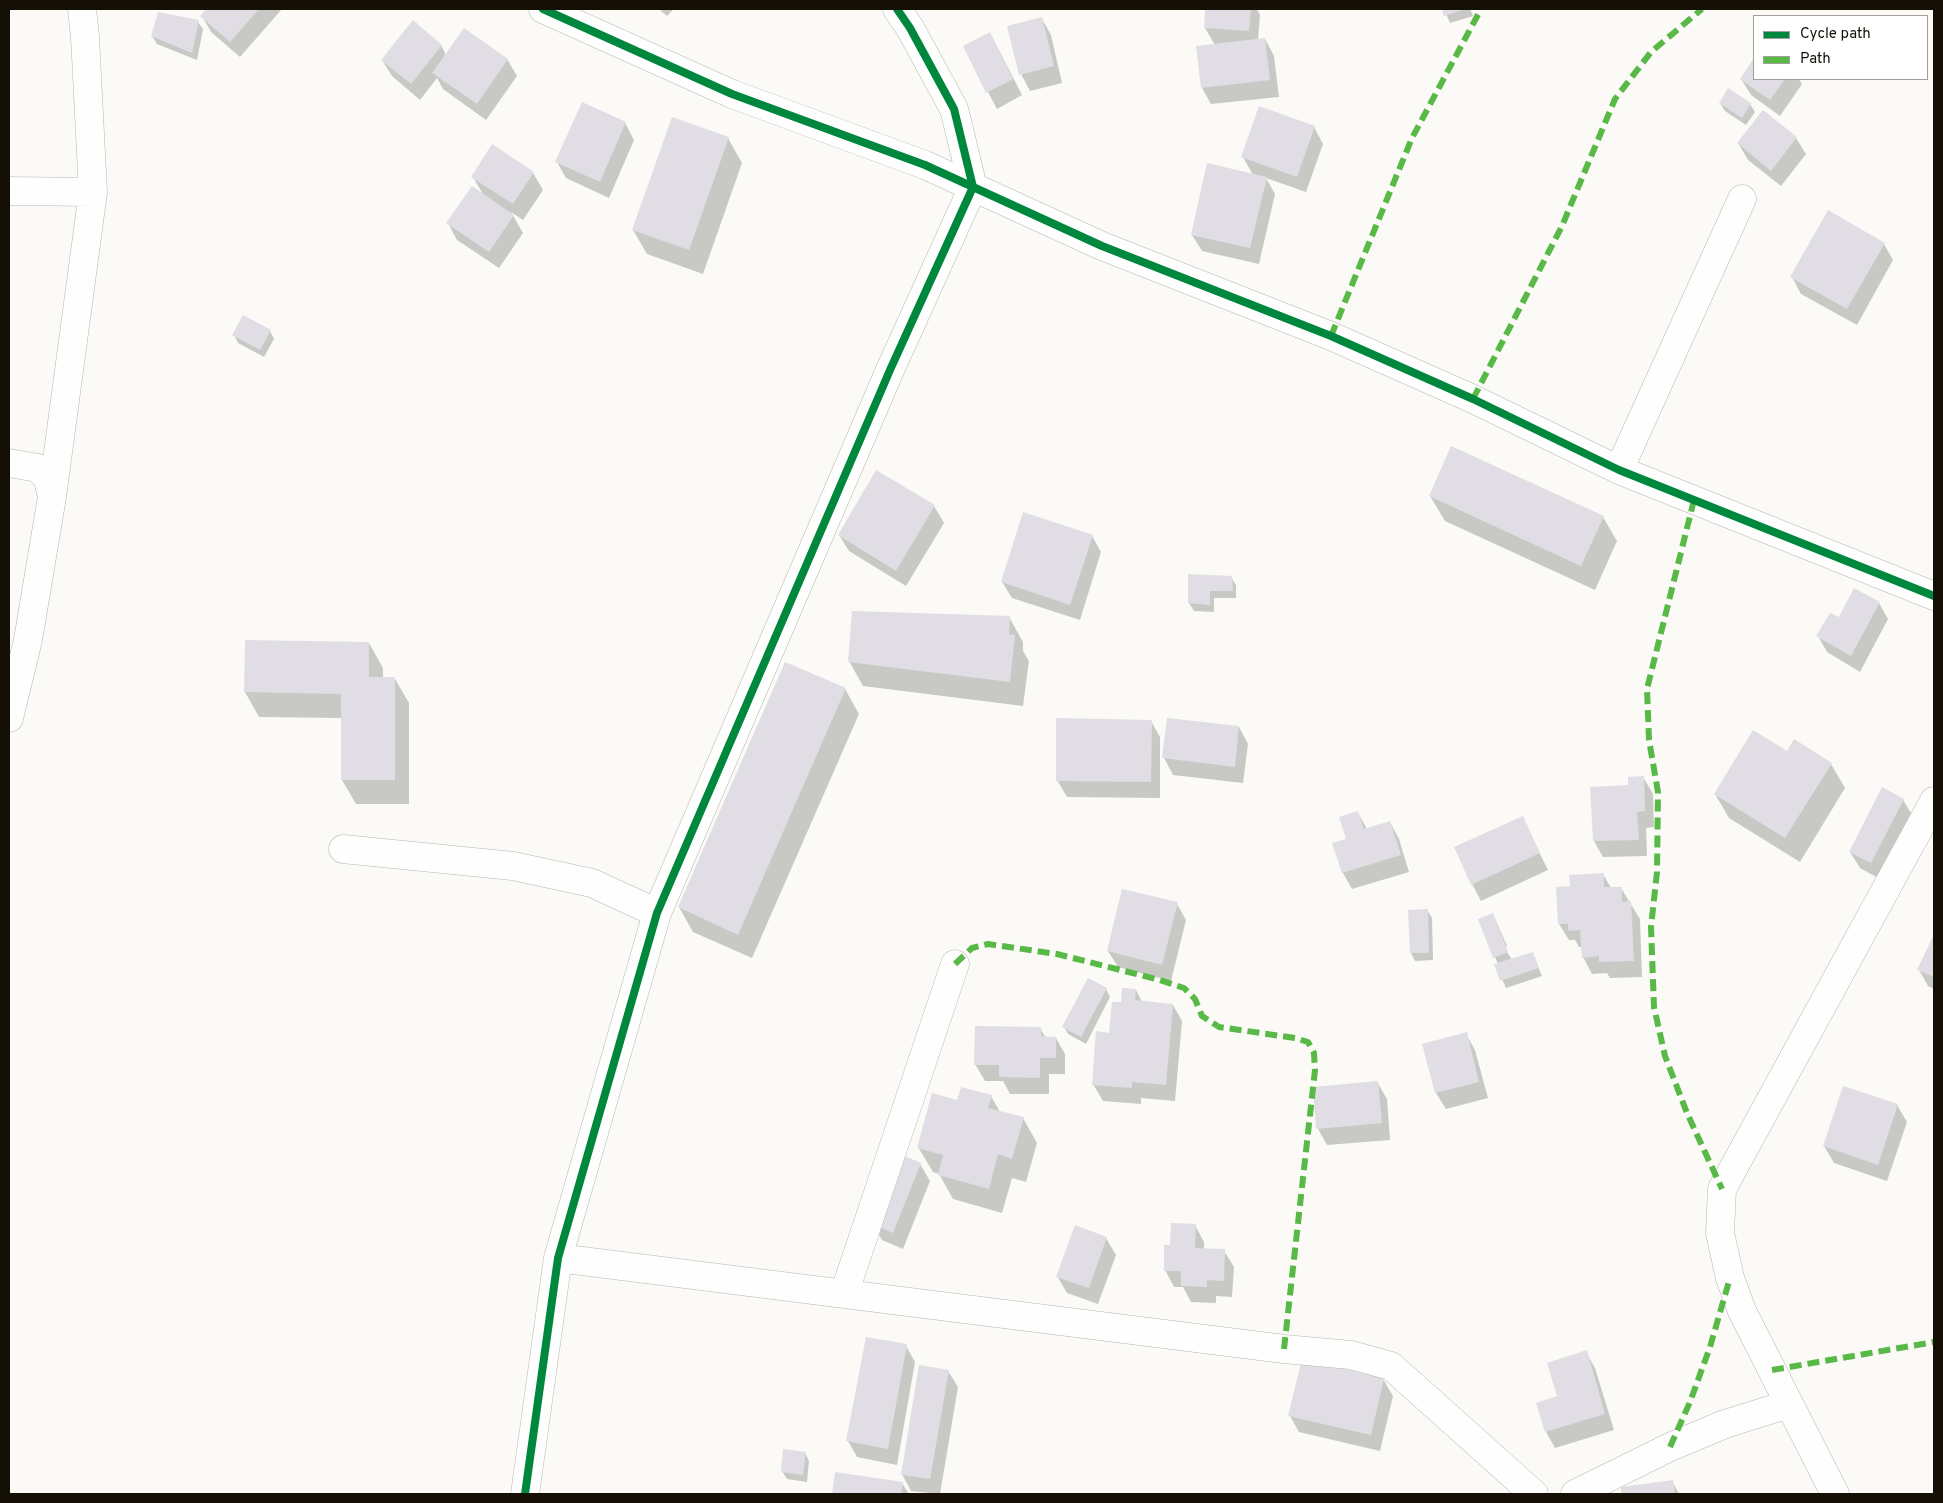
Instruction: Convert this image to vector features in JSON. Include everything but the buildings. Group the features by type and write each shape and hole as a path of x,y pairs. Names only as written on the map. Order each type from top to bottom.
{"street":[{"path":"9,718 28,640 52,498 93,192 82,9"},
{"path":"543,9 732,94 925,165 1102,246 1340,340 1473,399 1619,470 1934,596"},
{"path":"525,1494 558,1258 657,913 890,370 973,187 954,110 898,9"},
{"path":"9,191 93,192"},
{"path":"1619,470 1742,199"},
{"path":"9,462 38,468 48,479 52,498"},
{"path":"1835,1494 1742,1310 1730,1278 1720,1233 1722,1189 1934,801"},
{"path":"343,849 513,866 592,883 657,913"},
{"path":"844,1294 955,964"},
{"path":"558,1258 1284,1349 1351,1355 1392,1366 1534,1494"},
{"path":"1575,1494 1725,1424 1789,1404"}],"marked path":[{"path":"1331,336 1412,138 1481,9"},
{"path":"1473,399 1562,226 1615,99 1651,52 1702,9"},
{"path":"1694,500 1647,689 1649,740 1658,792 1657,872 1651,927 1654,1007 1665,1056 1687,1113 1722,1189"},
{"path":"955,964 972,948 988,944 1057,954 1160,980 1184,988 1195,999 1202,1016 1219,1027 1295,1038 1308,1042 1314,1053 1315,1070 1284,1349"},
{"path":"1670,1447 1690,1402 1710,1347 1730,1278"},
{"path":"1772,1370 1934,1342"}],"cycle path":[{"path":"543,9 732,94 925,165 1102,246 1331,336 1473,399 1619,470 1934,596"},
{"path":"525,1494 558,1258 657,913 890,370 973,187 954,109 910,28 897,9"}]}
